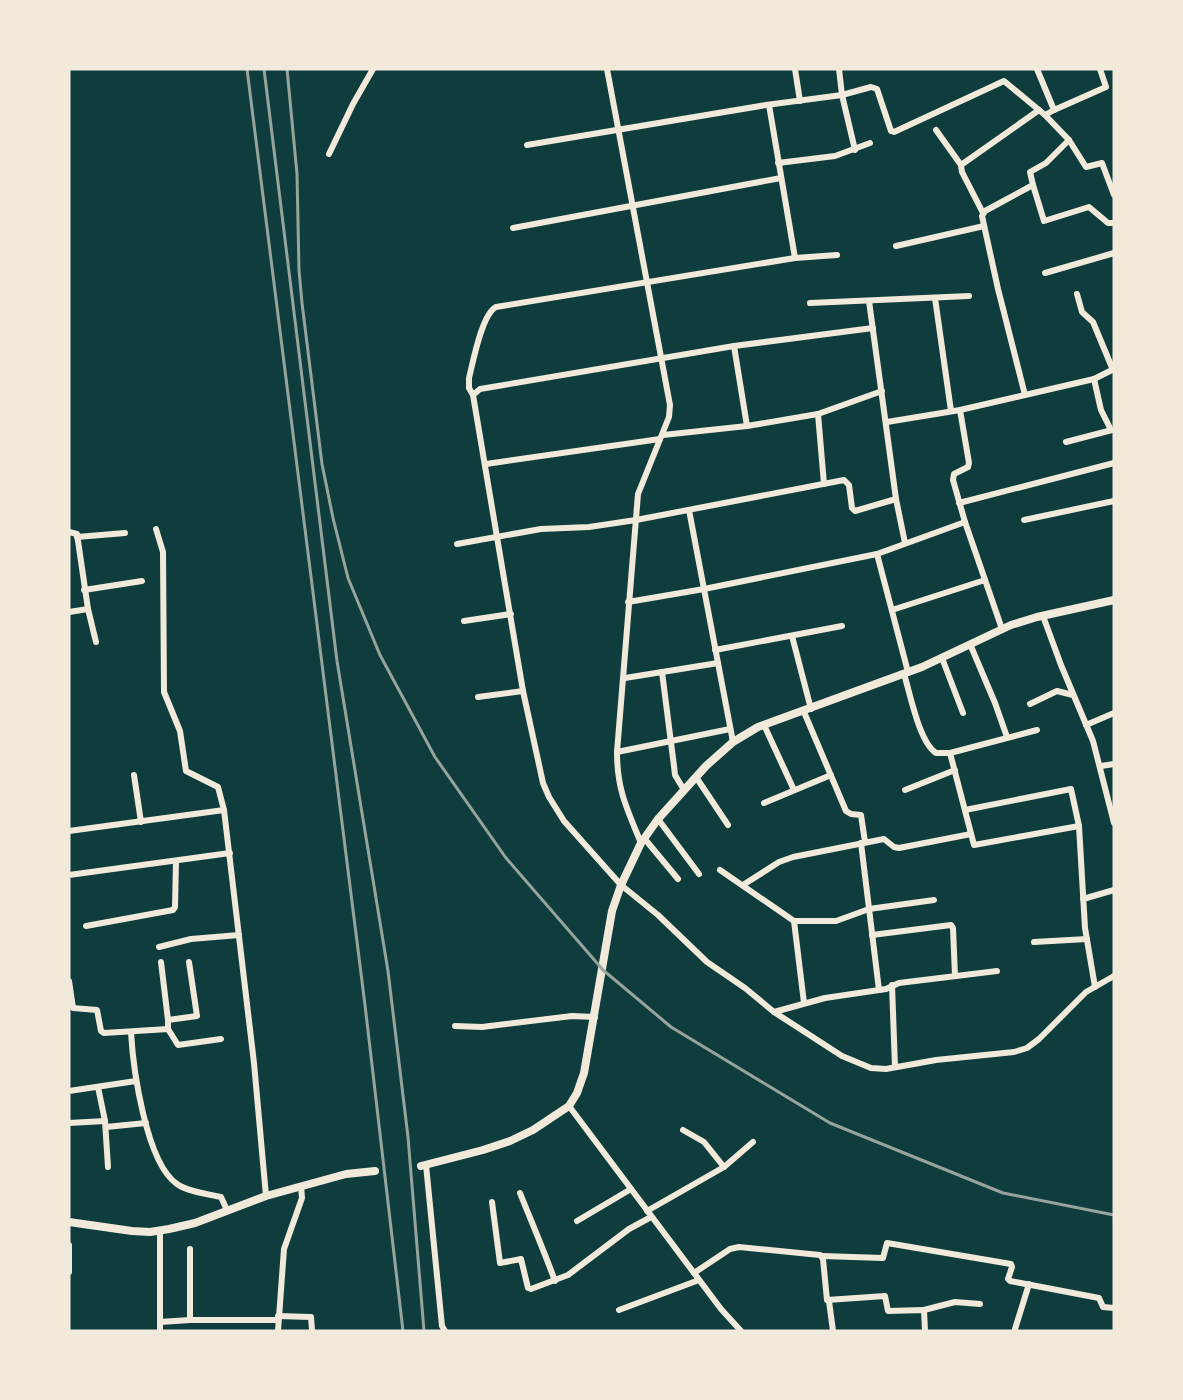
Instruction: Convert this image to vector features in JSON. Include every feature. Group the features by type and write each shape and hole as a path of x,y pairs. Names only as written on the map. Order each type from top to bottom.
{"street":[{"path":"329,154 373,69"},
{"path":"607,69 670,405 669,417 638,494 628,602 617,774 620,791 643,840 678,879"},
{"path":"795,69 800,101"},
{"path":"839,69 842,95 855,150"},
{"path":"1037,69 1054,110"},
{"path":"1045,115 1105,88 1100,69"},
{"path":"527,145 842,95 874,87 891,131 894,132 1004,81 1045,115 1069,140 1086,167 1102,163 1114,195"},
{"path":"769,105 795,258"},
{"path":"961,165 1039,110"},
{"path":"936,130 961,165 962,172 983,213 984,226 1024,396"},
{"path":"1069,140 1046,163 1030,172 1044,221 1089,207 1108,222 1114,223"},
{"path":"778,163 835,156 870,143"},
{"path":"513,228 781,178"},
{"path":"983,213 1033,185"},
{"path":"896,246 984,226"},
{"path":"1045,273 1114,253"},
{"path":"837,255 795,258 492,309 486,318 469,378 469,387 473,395 486,464 522,691 536,757 549,797 564,821 621,885 658,915 707,962 745,988 774,1012 842,1056 871,1068 895,1067 1027,1048 1039,1040 1086,992 1114,976"},
{"path":"886,422 960,410 1024,396 1094,379 1113,369 1093,322 1082,312 1077,294"},
{"path":"810,303 969,296"},
{"path":"935,298 951,411"},
{"path":"869,301 896,499 905,543"},
{"path":"473,395 480,389 734,346 873,328"},
{"path":"734,346 747,426"},
{"path":"1066,442 1112,431 1101,410 1094,379"},
{"path":"486,464 818,414 882,391"},
{"path":"960,410 969,463 968,467 952,476 965,522 1002,629"},
{"path":"818,414 824,484"},
{"path":"959,503 1114,463"},
{"path":"457,544 541,529 590,527 636,520 844,480 848,482 852,508 855,511 896,499"},
{"path":"1024,520 1114,501"},
{"path":"689,510 733,742"},
{"path":"628,602 877,554 965,522"},
{"path":"156,529 163,552 165,697 180,731 186,771 218,787 224,810 266,1196"},
{"path":"69,532 75,532 77,537 84,590 96,642"},
{"path":"77,537 125,533"},
{"path":"877,554 918,722 927,744 936,753 950,753 1036,730"},
{"path":"892,610 985,580"},
{"path":"84,590 142,581"},
{"path":"445,1331 442,1326 423,1165 510,1141 534,1130 568,1106 577,1093 584,1073 612,911 621,885 643,840 684,790 733,742 764,725 906,673 1002,629 1043,616 1114,600"},
{"path":"69,612 88,609"},
{"path":"464,621 511,614"},
{"path":"1043,616 1101,766 1114,823"},
{"path":"715,650 842,626"},
{"path":"792,636 808,710 831,776 846,811 850,814 861,815 879,990"},
{"path":"970,645 1007,737"},
{"path":"942,658 963,713"},
{"path":"624,678 718,663"},
{"path":"662,672 675,775 684,790"},
{"path":"478,697 522,691"},
{"path":"1030,704 1057,691 1073,695"},
{"path":"1086,724 1114,713"},
{"path":"764,725 794,790"},
{"path":"618,752 730,729"},
{"path":"950,753 973,844 976,846 1079,826"},
{"path":"1101,766 1114,764"},
{"path":"905,790 955,770"},
{"path":"134,775 141,822"},
{"path":"764,803 831,776"},
{"path":"696,777 728,825"},
{"path":"965,810 1068,788 1072,791 1079,826 1083,899 1095,987"},
{"path":"69,831 224,810"},
{"path":"658,819 699,874"},
{"path":"742,885 779,862 793,857 884,839 899,848 971,834"},
{"path":"69,875 230,853"},
{"path":"86,926 173,910 175,907 176,861"},
{"path":"720,870 794,921 836,921 869,909 934,900"},
{"path":"1083,899 1114,890"},
{"path":"794,921 804,1003"},
{"path":"872,935 951,925 955,976"},
{"path":"159,947 191,939 239,935"},
{"path":"1034,942 1087,939"},
{"path":"168,1020 197,1016 189,962"},
{"path":"161,963 168,1029 178,1045 221,1040"},
{"path":"774,1012 804,1003 879,990 892,985 997,971"},
{"path":"69,981 74,1008 97,1010 102,1032 168,1029"},
{"path":"892,985 895,1067"},
{"path":"454,1026 496,1026 572,1016 595,1017"},
{"path":"132,1032 136,1081 146,1123 159,1160 169,1177 181,1186 221,1197 227,1210"},
{"path":"69,1091 136,1081"},
{"path":"98,1087 105,1124 108,1167"},
{"path":"568,1106 721,1309 741,1331"},
{"path":"69,1123 146,1123"},
{"path":"684,1130 704,1142 724,1167"},
{"path":"492,1202 500,1263 521,1259 529,1289 568,1275 649,1214 724,1167 753,1142"},
{"path":"69,1222 132,1231 160,1230 195,1223 266,1196 301,1186 346,1174 375,1171"},
{"path":"278,1331 284,1249 302,1198 301,1186"},
{"path":"577,1221 631,1189"},
{"path":"520,1193 555,1281"},
{"path":"160,1230 160,1331"},
{"path":"694,1273 730,1249 739,1247 822,1256 884,1258 887,1243 1011,1264 1009,1280 1099,1298 1103,1307 1114,1308"},
{"path":"69,1245 69,1272"},
{"path":"190,1249 190,1320"},
{"path":"822,1256 826,1299 829,1301 833,1331"},
{"path":"619,1311 699,1280"},
{"path":"1015,1329 1029,1284"},
{"path":"829,1301 885,1296 888,1311 924,1310 955,1302 980,1304"},
{"path":"924,1310 926,1331"},
{"path":"160,1322 310,1317 312,1330"}],"railway":[{"path":"247,69 365,1005 403,1331"},
{"path":"264,69 337,661 388,971 408,1137 424,1331"},
{"path":"287,69 297,174 302,303 322,464 348,578 380,655 435,757 506,858 603,970 671,1027 830,1123 1003,1193 1114,1215"}]}
